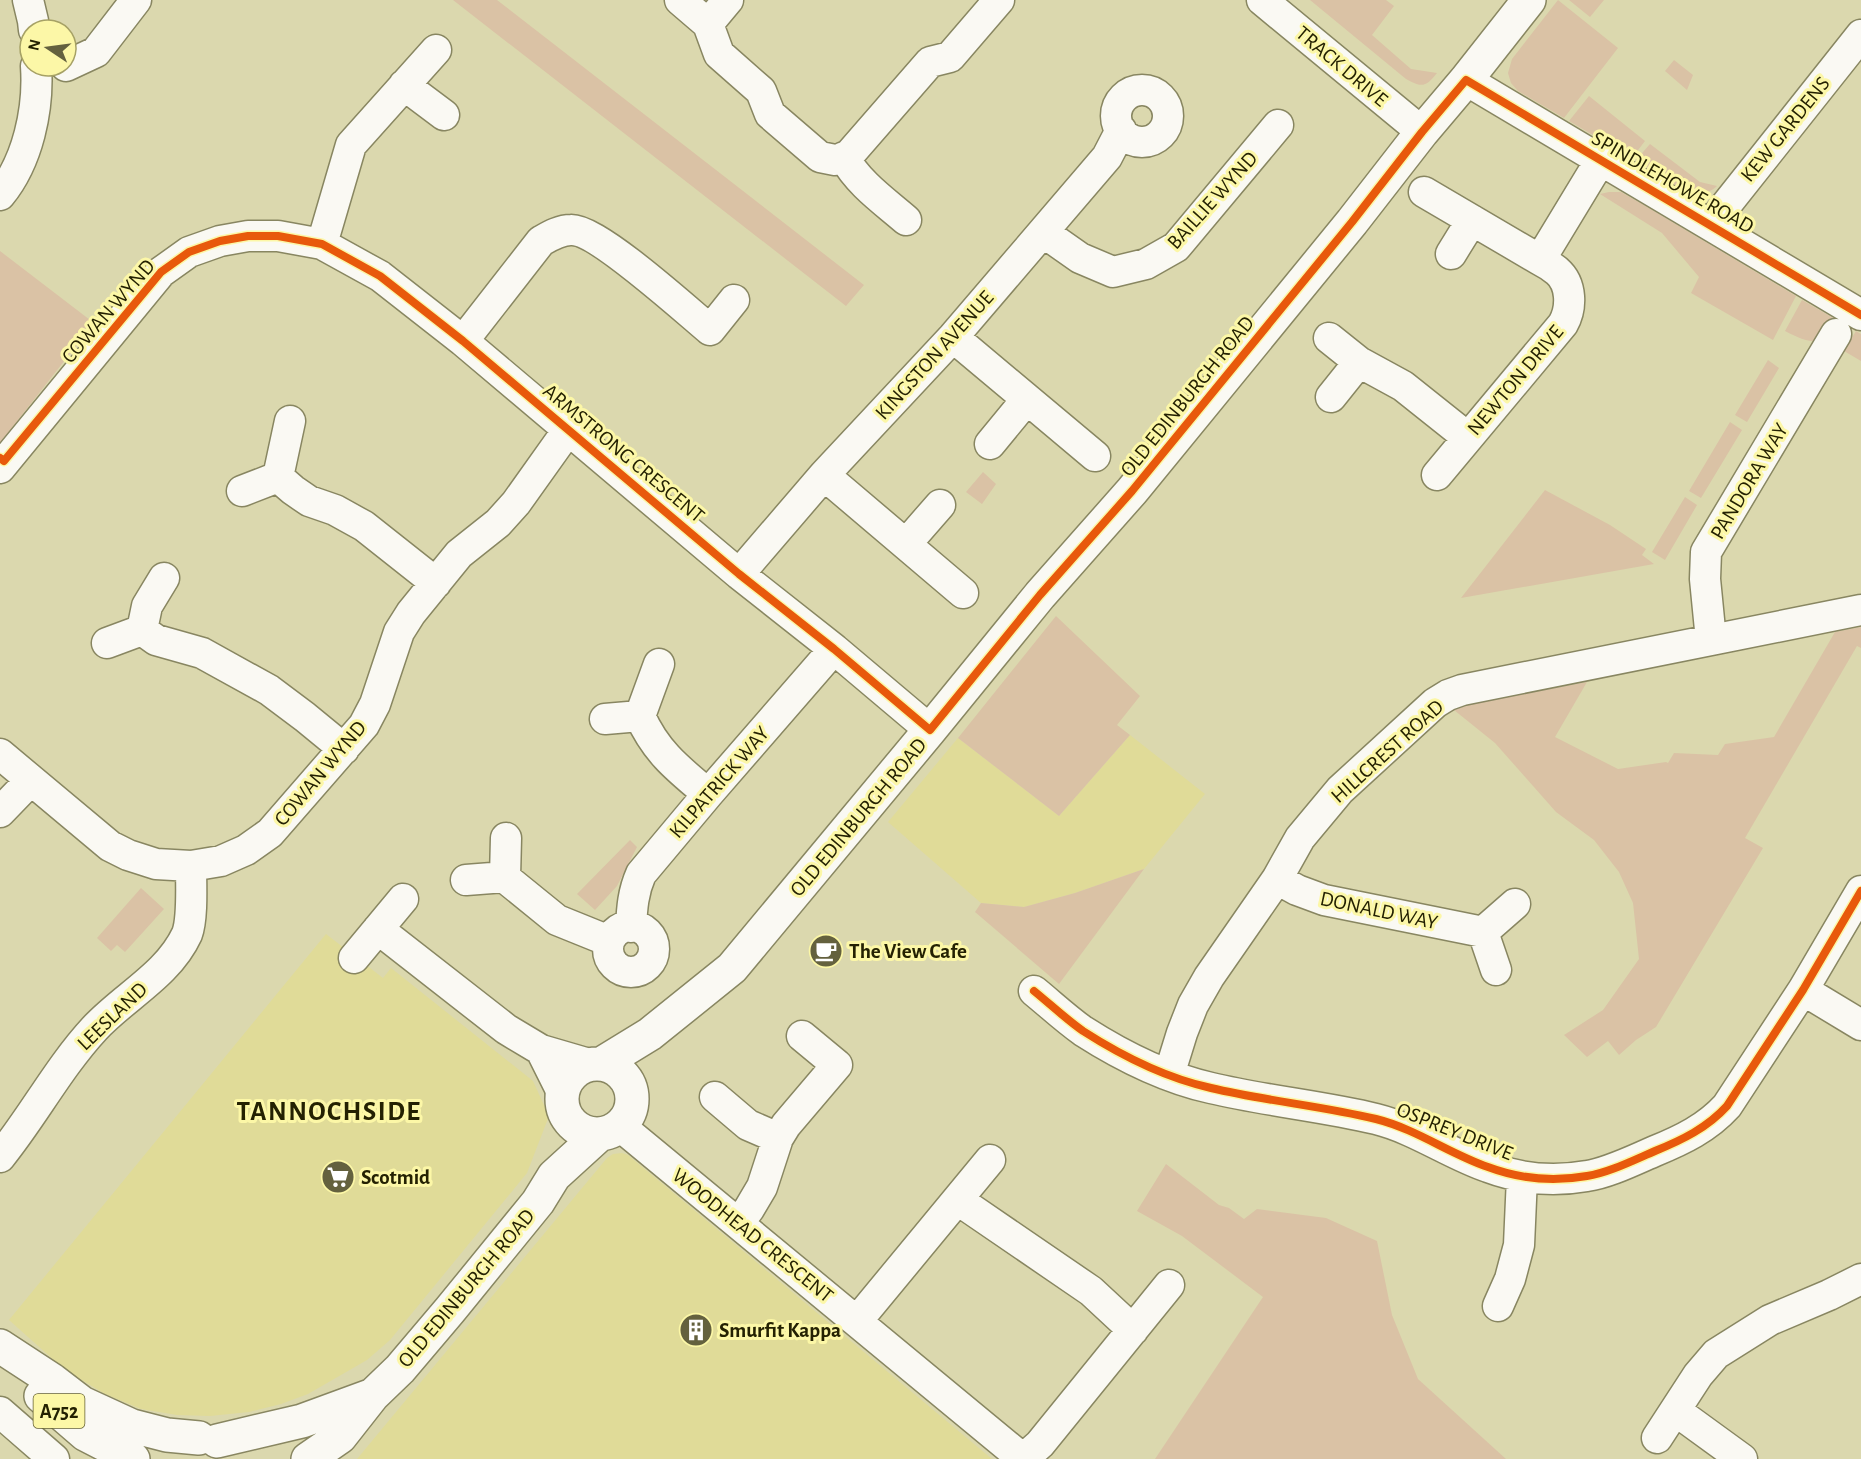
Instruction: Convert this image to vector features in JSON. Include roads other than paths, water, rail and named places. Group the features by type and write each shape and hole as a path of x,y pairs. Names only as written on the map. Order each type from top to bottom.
{"main road":[{"name":"OLD EDINBURGH ROAD","path":"554,1176 566,1083 571,1074 579,1068 595,1064 650,1034 732,968 1040,595 1132,491 1352,222 1529,0"},
{"name":"OLD EDINBURGH ROAD","path":"308,1459 340,1437 373,1395 400,1369 538,1202 554,1176 627,1118 633,1097 630,1087 650,1034"},
{"path":"595,1064 619,1071 630,1087"},
{"path":"563,1101 573,1126 581,1131 610,1130"},
{"name":"A752","path":"0,1346 82,1403 132,1426 217,1446"},
{"name":"A752","path":"0,1346 39,1394 85,1434 133,1459"},
{"name":"OLD EDINBURGH ROAD","path":"217,1446 302,1421 373,1395"},
{"path":"171,1459 179,1447 189,1441 217,1446"}],"street":[{"path":"28,0 32,18"},
{"path":"78,60 96,52 136,0"},
{"path":"680,0 708,24 719,54 761,91 770,114 820,158 835,160 849,155 930,62 950,57 999,0"},
{"path":"708,24 728,0"},
{"name":"TRACK DRIVE","path":"1262,0 1422,132"},
{"name":"KEW GARDENS","path":"1711,224 1861,35"},
{"path":"322,244 351,145 436,50"},
{"path":"0,195 7,187 23,155 32,123 36,78"},
{"name":"SPINDLEHOWE ROAD","path":"1466,80 1861,315"},
{"path":"404,85 444,115"},
{"name":"BAILLIE WYND","path":"1043,231 1080,258 1113,272 1146,264 1176,247 1278,124"},
{"name":"KINGSTON AVENUE","path":"740,574 824,475 953,337 1107,157 1121,130"},
{"path":"844,158 856,176 906,219"},
{"path":"1540,260 1600,161"},
{"name":"NEWTON DRIVE","path":"1424,192 1558,272 1563,278 1570,301 1568,316 1563,324 1437,475"},
{"path":"1451,254 1472,220"},
{"path":"463,341 541,241 551,235 572,230 584,233 610,248 710,330 734,300"},
{"name":"COWAN WYND","path":"0,468 161,272 189,252 220,241 248,236 278,236"},
{"name":"ARMSTRONG CRESCENT","path":"278,236 322,244 381,276 463,341 930,730"},
{"name":"PANDORA WAY","path":"1711,640 1705,579 1707,552 1836,334"},
{"path":"953,337 1095,456"},
{"path":"1329,338 1359,362 1403,386 1467,437"},
{"path":"1331,398 1359,362"},
{"path":"990,444 1027,399"},
{"path":"278,477 290,421"},
{"name":"COWAN WYND","path":"0,754 110,846 128,855 156,864 191,866 221,861 246,850 270,833 364,725 375,704 399,632 411,613 459,554 498,523 516,503 568,430"},
{"path":"824,475 963,593"},
{"path":"242,491 278,477"},
{"path":"278,477 309,501 335,510 364,526 436,583"},
{"path":"906,544 940,505"},
{"path":"142,630 147,606 164,578"},
{"name":"HILLCREST ROAD","path":"1169,1075 1193,1005 1209,976 1277,879 1300,838 1340,790 1435,703 1448,695 1473,688 1861,610"},
{"path":"107,643 142,630"},
{"path":"142,630 156,640 202,653 269,690 344,749"},
{"name":"KILPATRICK WAY","path":"504,877 557,920 620,934 641,874 834,649"},
{"path":"659,664 640,716 648,734 660,751 708,794"},
{"path":"605,719 640,716"},
{"path":"0,812 30,780"},
{"path":"466,880 504,877 506,838"},
{"name":"LEESLAND","path":"0,1157 26,1124 66,1063 96,1028 156,975 179,948 188,931 191,866"},
{"name":"DONALD WAY","path":"1277,879 1297,890 1324,900 1484,932"},
{"name":"OSPREY DRIVE","path":"1034,991 1082,1030 1132,1059 1169,1075 1209,1088 1376,1119 1411,1131 1487,1167 1522,1177 1550,1179 1588,1176 1633,1161 1682,1140 1704,1128 1727,1106 1803,990 1861,891"},
{"path":"354,958 403,899"},
{"path":"1496,970 1484,932 1515,904"},
{"path":"378,929 506,1029 542,1050 595,1064"},
{"path":"1803,990 1861,1025"},
{"path":"739,1222 762,1187 778,1138 786,1125 837,1065 802,1036"},
{"path":"542,1050 563,1101"},
{"path":"716,1097 748,1125 778,1138"},
{"name":"WOODHEAD CRESCENT","path":"610,1130 739,1222 1023,1459"},
{"path":"857,1321 990,1160"},
{"path":"1498,1306 1510,1279 1519,1245 1522,1177"},
{"path":"958,1200 1091,1291 1133,1330"},
{"path":"1657,1438 1698,1375 1716,1354 1770,1320 1861,1279"},
{"path":"1023,1459 1040,1444 1169,1285"},
{"path":"1676,1411 1742,1459"},
{"path":"0,1412 54,1459"}],"place":[{"name":"The View Cafe","path":"826,951"},
{"name":"Scotmid","path":"338,1177"},
{"name":"Smurfit Kappa","path":"696,1330"}],"district":[{"name":"TANNOCHSIDE","path":"329,1111"}]}
